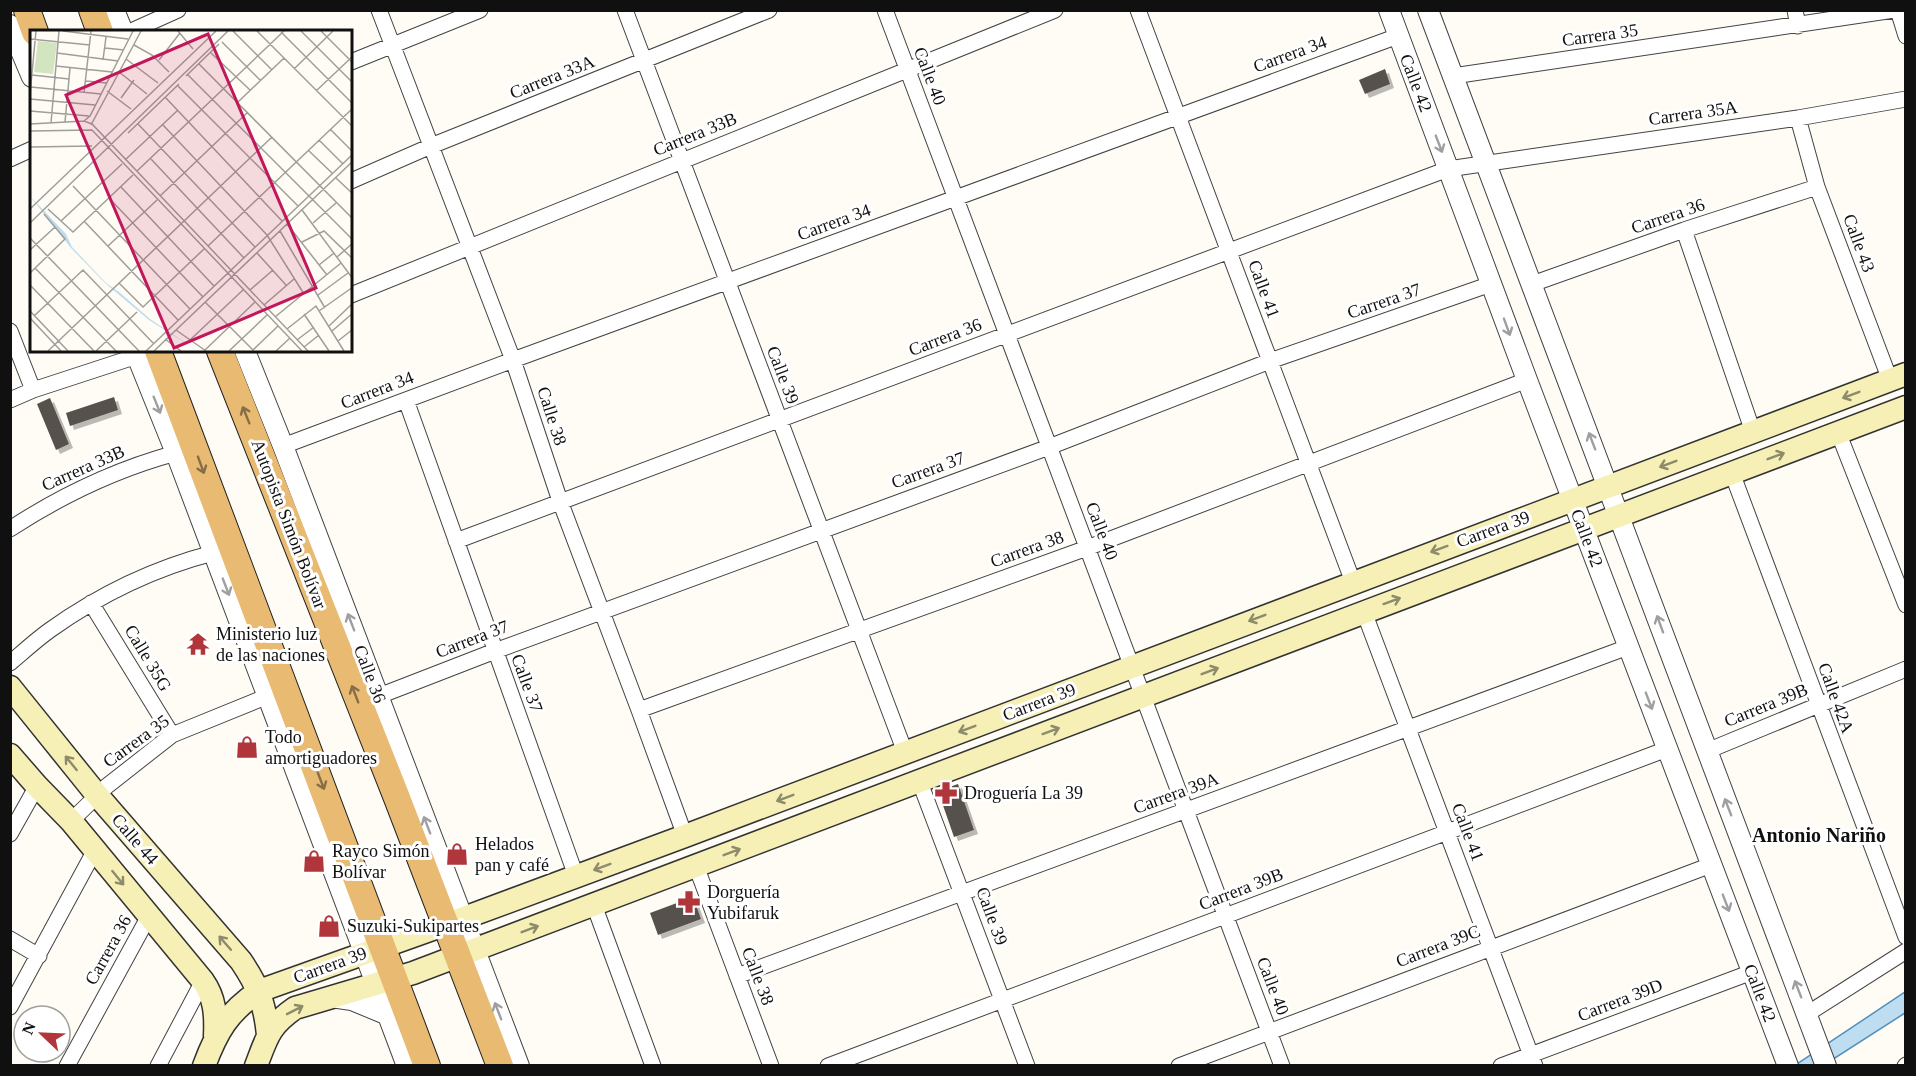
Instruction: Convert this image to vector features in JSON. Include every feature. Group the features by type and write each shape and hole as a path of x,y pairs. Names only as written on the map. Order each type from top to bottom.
{"highway":[{"path":"27,10 35,30"},
{"path":"92,10 99,30"},
{"name":"Autopista Simón Bolívar","path":"220,352 405,794 510,1064"},
{"path":"143,353 231,549 386,981 404,1052 427,1065"}],"main road":[{"name":"Carrera 39","path":"204,1065 215,1036 237,1008 259,991 454,922 685,836 1898,377"},
{"name":"Carrera 39","path":"256,1065 268,1035 279,1019 295,1008 386,981 466,953 1905,407"},
{"name":"Calle 44","path":"10,687 97,795 241,961 259,991 266,1015 268,1035"},
{"name":"Calle 44","path":"10,755 71,821 203,981 213,999 216,1016 215,1036"}],"street":[{"path":"114,10 122,30"},
{"path":"133,30 177,10"},
{"name":"Calle 38","path":"379,10 513,360 560,501 685,836"},
{"path":"352,62 480,10"},
{"name":"Calle 39","path":"625,10 905,753"},
{"name":"Carrera 33A","path":"352,181 431,146 769,10"},
{"name":"Calle 40","path":"885,10 1282,1065"},
{"name":"Carrera 33B","path":"352,295 1055,10"},
{"name":"Calle 41","path":"1138,10 1353,582"},
{"name":"Calle 42","path":"1389,10 1527,380 1788,1065"},
{"path":"1795,10 1798,26"},
{"path":"1896,10 1905,36"},
{"name":"Carrera 35","path":"1453,76 1896,10"},
{"name":"Calle 42","path":"1430,11 1826,1065"},
{"path":"10,25 30,72"},
{"name":"Carrera 34","path":"283,446 1398,36"},
{"name":"Carrera 35A","path":"1486,164 1798,118 1905,99"},
{"name":"Calle 43","path":"1798,118 1817,187 1898,377"},
{"path":"10,159 30,151"},
{"path":"1448,170 1486,164"},
{"name":"Carrera 36","path":"456,541 1448,170"},
{"name":"Carrera 36","path":"1532,284 1684,230 1817,187"},
{"path":"1684,230 1753,432"},
{"name":"Carrera 37","path":"379,696 1049,447 1270,361 1491,284"},
{"path":"10,331 33,390"},
{"name":"Calle 36","path":"244,352 379,696 405,794"},
{"path":"10,400 143,353 176,453 268,696 374,949"},
{"name":"Carrera 38","path":"639,710 860,632 1087,548 1527,380"},
{"name":"Calle 37","path":"406,400 576,876"},
{"path":"1838,432 1905,605"},
{"name":"Carrera 33B","path":"10,529 46,506 103,477 176,453"},
{"name":"Calle 42A","path":"1732,472 1905,937"},
{"path":"10,663 49,631 91,603 144,576 213,553"},
{"name":"Calle 35G","path":"91,603 172,735"},
{"name":"Calle 41","path":"1364,612 1533,1060"},
{"name":"Carrera 39A","path":"737,976 1628,647"},
{"name":"Carrera 39B","path":"1707,751 1905,669"},
{"name":"Carrera 35","path":"71,821 97,795 172,735 268,696"},
{"name":"Carrera 39B","path":"828,1065 1667,749"},
{"name":"Calle 39","path":"919,780 1027,1065"},
{"path":"10,834 37,786"},
{"path":"10,1006 95,850"},
{"name":"Carrera 39C","path":"1179,1065 1711,865"},
{"name":"Calle 38","path":"696,866 771,1065"},
{"path":"594,904 653,1065"},
{"name":"Carrera 36","path":"67,1065 148,916"},
{"path":"10,939 39,956"},
{"path":"1807,1014 1905,951"},
{"name":"Carrera 39D","path":"1502,1065 1533,1060 1752,972"},
{"path":"158,1065 203,981"},
{"path":"386,981 388,1014 404,1052"},
{"path":"331,997 352,1000 388,1014"}],"water":[{"path":"1905,992 1905,1013 1824,1065 1794,1066"}],"building":[{"path":"1385,69 1390,84 1365,94 1359,80"},
{"path":"114,397 118,410 70,426 66,413"},
{"path":"50,398 69,444 56,450 37,404"},
{"path":"958,784 974,830 954,837 938,791"},
{"path":"693,897 701,919 658,935 650,913"}],"place":[{"name":"Ministerio luz de las naciones","path":"198,644"},
{"name":"Todo amortiguadores","path":"247,747"},
{"name":"Droguería La 39","path":"946,793"},
{"name":"Helados pan y café","path":"457,854"},
{"name":"Rayco Simón Bolívar","path":"314,861"},
{"name":"Dorguería Yubifaruk","path":"689,902"},
{"name":"Suzuki-Sukipartes","path":"329,926"}],"district":[{"name":"Antonio Nariño","path":"1819,835"}]}
